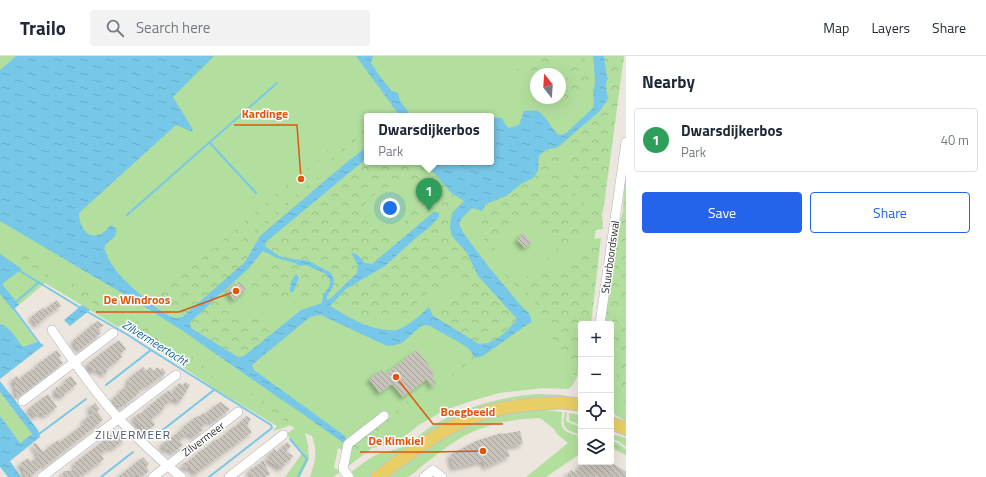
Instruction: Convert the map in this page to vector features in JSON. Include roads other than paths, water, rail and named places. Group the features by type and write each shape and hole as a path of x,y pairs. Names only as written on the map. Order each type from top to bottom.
{"main road":[{"path":"377,477 437,435 461,422 486,412 512,406 553,402 561,402 578,406"}],"street":[{"name":"Stuurboordswal","path":"600,321 626,142"},
{"path":"52,330 74,363 118,418 131,432 181,477"},
{"path":"23,401 113,333"},
{"path":"42,477 176,375"},
{"name":"Zilvermeer","path":"153,477 238,412"},
{"path":"349,477 343,469 348,444 384,416"},
{"path":"228,477 283,435"},
{"path":"424,477 433,470 442,477"}],"water":[{"path":"16,56 214,56 173,97 193,132 176,125 79,213 82,227 85,231 92,235 101,234 111,225 116,228 115,236 106,244 105,250 109,260 119,274 146,299 163,312 176,318 182,317 245,262 260,236 364,149 364,160 266,242 266,247 279,256 309,261 331,273 334,280 333,287 327,296 327,300 357,273 358,265 351,253 357,255 365,263 372,264 430,215 435,212 439,213 439,217 430,227 385,266 346,289 330,306 350,318 364,324 379,329 393,330 397,330 410,323 429,307 432,315 479,344 490,342 501,336 517,319 478,276 467,253 452,236 450,227 451,218 454,211 464,201 450,192 427,166 422,165 494,165 494,117 502,118 509,128 519,125 524,111 537,111 544,116 557,134 560,135 566,133 593,108 593,92 595,84 593,56 604,56 608,99 600,111 562,144 556,148 548,149 539,155 538,171 533,178 521,184 506,196 486,204 482,211 472,208 462,218 459,224 464,234 488,266 522,307 529,313 532,322 483,356 475,358 469,349 462,344 430,326 421,326 402,343 387,346 321,315 318,315 310,317 252,365 254,370 345,436 346,441 342,442 183,331 0,221 0,70","holes":["263,251 277,258 295,263 299,266 306,265 326,274 329,278 329,287 323,295 322,303 301,310 244,356 238,357 191,328 190,322 248,269"]},
{"path":"356,56 373,56 371,63 392,91 398,93 400,101 409,113 398,113"},
{"path":"0,254 22,269 2,284 19,305 13,310 0,294"},
{"path":"296,274 299,277 294,291 291,293 291,281"},
{"path":"82,305 90,310 70,326 64,320"},
{"path":"0,324 10,330 23,347 37,342 44,345 0,379"},
{"path":"0,381 38,430 40,437 10,461 21,477 8,477 0,467 0,416 20,443 32,434 0,392"}],"waterway":[{"path":"127,215 277,83"},
{"path":"210,143 256,193"},
{"name":"Zilvermeertocht","path":"20,271 79,307"},
{"path":"16,302 39,282"},
{"path":"14,309 40,344"},
{"name":"Zilvermeertocht","path":"88,312 128,335 271,425 272,428 209,477"},
{"path":"106,385 151,350"},
{"path":"155,436 214,390"},
{"path":"39,434 86,399"},
{"path":"290,439 307,459 298,477"},
{"path":"101,477 133,452"}],"place":[{"name":"Kardinge","path":"301,179"},
{"name":"Dwarsdijkerbos","path":"429,211"},
{"name":"De Windroos","path":"236,291"},
{"name":"Boegbeeld","path":"396,377"},
{"name":"De Kimkiel","path":"483,451"}],"district":[{"name":"ZILVERMEER","path":"133,435"}]}
